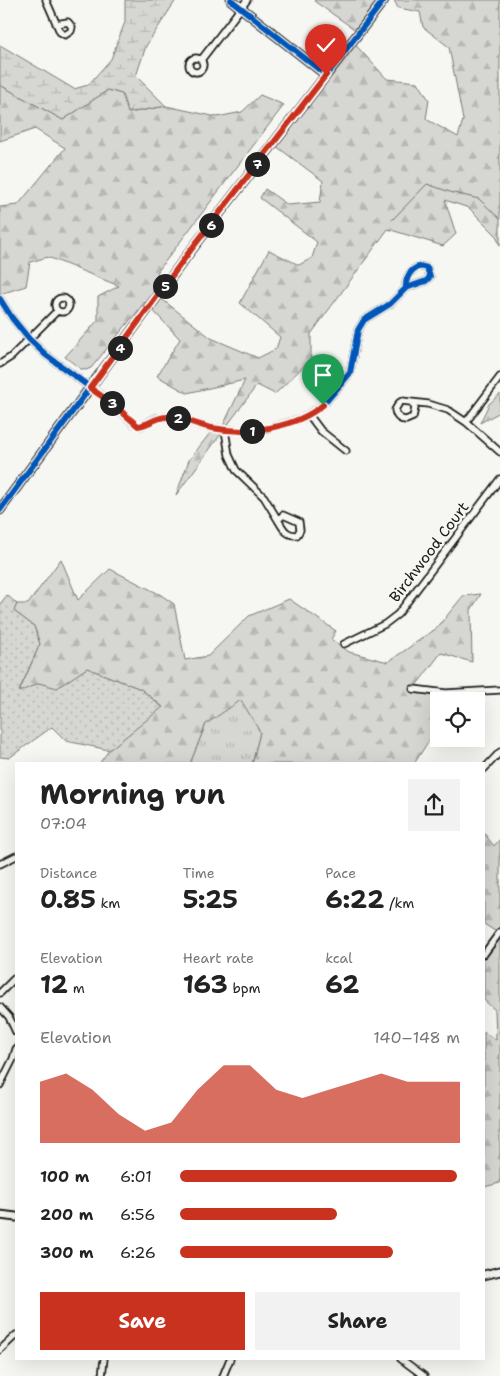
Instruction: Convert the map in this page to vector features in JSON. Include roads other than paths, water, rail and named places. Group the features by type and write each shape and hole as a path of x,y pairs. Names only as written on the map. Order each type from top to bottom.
{"street":[{"path":"46,0 56,24"},
{"path":"231,0 326,75"},
{"path":"201,60 247,0"},
{"path":"0,510 190,251 384,0"},
{"path":"0,300 29,339 46,355 113,404 138,426 156,418 166,417 178,418 211,428 246,431 267,429 309,415 323,405 350,373 358,330 364,320 390,304 406,288 428,279 429,271 423,267 410,272 406,281 406,288"},
{"path":"0,364 11,357 58,311"},
{"path":"466,422 500,377"},
{"path":"412,403 437,406 448,410 466,422 500,452"},
{"path":"309,415 321,431 346,451"},
{"path":"225,430 226,448 232,463 242,477 264,497 278,520"},
{"name":"Birchwood Court","path":"344,644 385,624 398,614 500,479"},
{"path":"413,689 446,693 500,690"},
{"path":"485,769 500,752"},
{"path":"0,864 15,856"},
{"path":"485,953 500,932"},
{"path":"0,993 15,977"},
{"path":"0,1007 9,1017 15,1030"},
{"path":"0,1085 15,1054"},
{"path":"0,1215 15,1217"},
{"path":"485,1275 500,1270"},
{"path":"0,1350 15,1337"},
{"path":"102,1376 104,1360"},
{"path":"223,1376 230,1360"},
{"path":"402,1360 424,1376"}],"waterway":[{"path":"392,220 427,184 479,199 500,219"}]}
